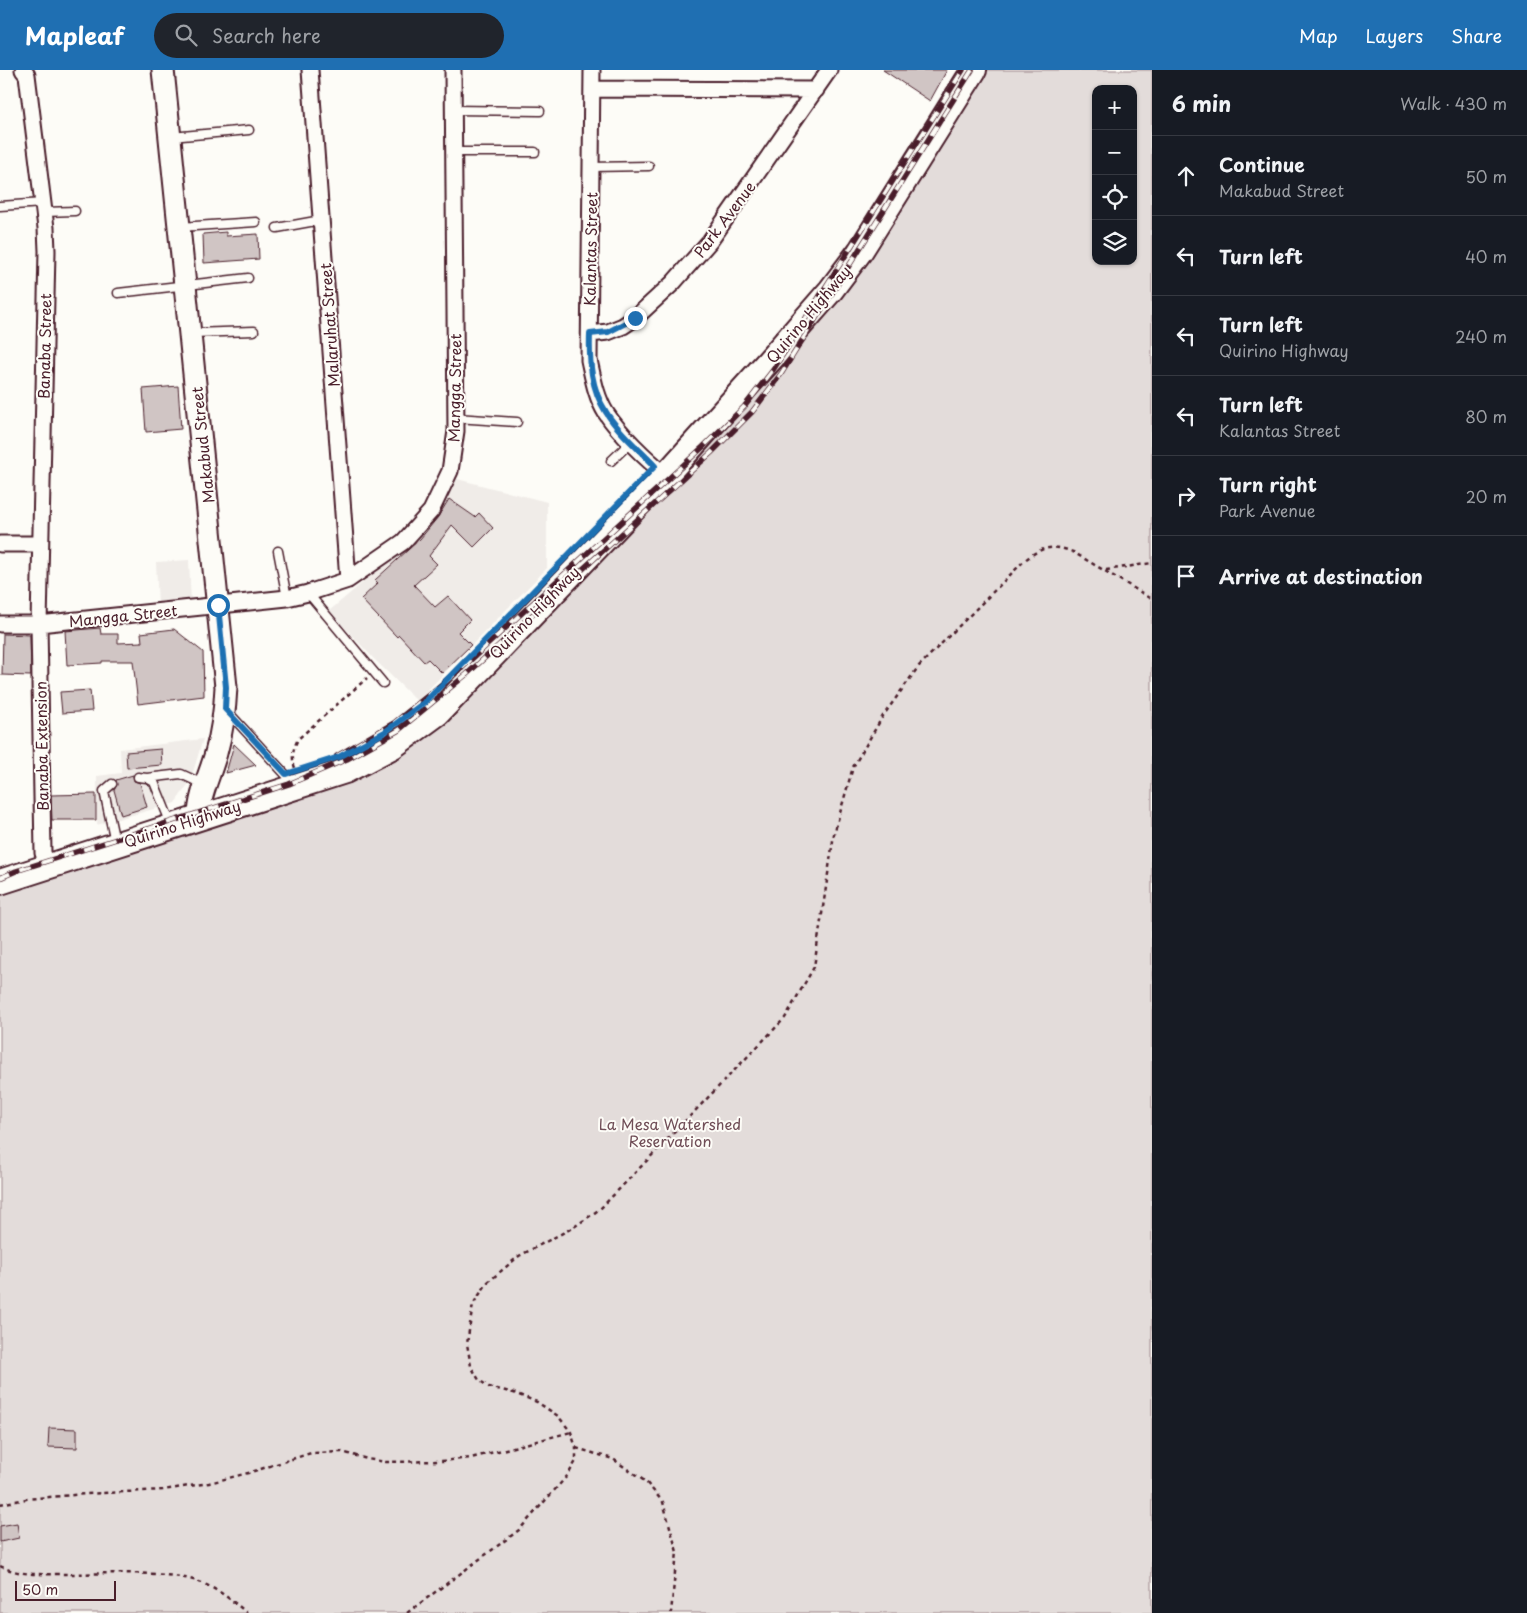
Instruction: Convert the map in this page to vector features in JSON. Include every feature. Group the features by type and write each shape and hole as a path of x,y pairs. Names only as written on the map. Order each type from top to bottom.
{"main road":[{"name":"Quirino Highway","path":"943,108 959,70"},
{"name":"Quirino Highway","path":"201,802 345,771 393,746 438,712 661,470 820,280 943,108 974,70"},
{"name":"Quirino Highway","path":"0,882 46,860 170,820 201,802 339,757 385,732 425,702 661,470"},
{"name":"Quirino Highway","path":"0,868 46,860"}],"street":[{"name":"Banaba Street","path":"24,70 27,75 44,208 47,251 39,624"},
{"name":"Makabud Street","path":"163,70 226,687 225,709 216,753 201,802"},
{"name":"Malaruhat Street","path":"310,70 348,580"},
{"name":"Mangga Street","path":"0,624 39,624 287,598 308,594 348,580 403,542 431,511 450,471 456,432 453,70"},
{"name":"Kalantas Street","path":"592,70 589,360 594,387 605,412 631,442 661,470"},
{"name":"Park Avenue","path":"590,334 608,332 623,326 635,318 673,283 710,241 829,70"},
{"path":"592,89 816,90"},
{"path":"0,554 0,544 40,544"},
{"name":"Banaba Extension","path":"39,624 46,860"}],"lane":[{"path":"452,110 540,111"},
{"path":"171,137 249,130"},
{"path":"453,152 534,152"},
{"path":"591,167 649,166"},
{"path":"0,206 74,211"},
{"path":"277,228 321,220"},
{"path":"180,227 256,222"},
{"path":"118,293 248,278"},
{"path":"191,333 254,331"},
{"path":"456,418 518,422"},
{"path":"611,461 631,442"},
{"path":"278,551 287,598"},
{"path":"308,594 383,683"},
{"path":"225,709 291,773"},
{"path":"138,777 147,778 180,774 201,802"},
{"path":"147,778 154,782 170,820"},
{"path":"112,784 104,791 114,838"}],"path":[{"path":"407,1613 518,1530 568,1474 576,1461 576,1448 571,1432 558,1416 537,1402 489,1387 479,1380 471,1366 467,1344 473,1304 488,1282 519,1256 574,1227 600,1209 785,1018 814,967 834,834 854,767 883,716 919,666 1035,552 1050,547 1063,548 1073,552 1152,599"},
{"path":"1104,570 1152,563"},
{"path":"291,773 292,756 298,740 373,672"},
{"path":"0,1504 26,1499 163,1490 209,1483 311,1454 342,1452 386,1462 442,1461 471,1458 571,1432"},
{"path":"576,1448 613,1459 646,1482 663,1502 677,1552 671,1613"},
{"path":"0,1566 8,1570 30,1574 139,1574 172,1576 201,1582 222,1593 247,1613"}],"shaded area":[{"path":"457,479 547,502 547,568 417,701 329,611 413,540"},
{"path":"189,560 191,604 158,606 156,562"},
{"path":"203,739 190,782 175,803 97,825 97,776 121,773 120,749"}],"green space":[{"name":"La Mesa Watershed Reservation","path":"968,70 1152,70 1152,1613 0,1613 0,873 342,763 397,735 430,707 756,365 825,284"}],"building":[{"path":"883,70 947,70 930,101"},
{"path":"226,232 226,236 258,234 259,259 204,263 203,234"},
{"path":"178,386 181,429 146,432 143,389"},
{"path":"449,499 475,517 479,513 493,528 474,547 452,525 429,556 437,564 414,585 435,607 448,596 470,620 458,632 471,645 442,673 428,659 424,662 361,599 378,583 375,580 420,539 438,517"},
{"path":"100,628 101,634 118,634 118,643 142,642 141,633 174,629 203,652 204,696 138,704 133,661 102,661 102,663 67,665 65,631"},
{"path":"3,634 30,635 31,676 2,675"},
{"path":"90,690 92,711 62,713 60,692"},
{"path":"234,744 256,765 226,773"},
{"path":"161,749 162,765 127,768 126,752"},
{"path":"133,775 134,781 140,783 147,807 121,815 114,790 117,785 116,780"},
{"path":"96,794 96,820 52,820 51,795"},
{"path":"49,1428 77,1429 77,1448 48,1447"},
{"path":"17,1523 19,1538 0,1542 0,1526"}],"railway":[{"path":"337,756 394,723 462,668 703,447 744,407 773,370 963,70"},
{"path":"0,878 16,871 289,784 347,759 399,730 467,674 711,453 752,412 781,374 972,70"}],"route":[{"path":"218,605 226,687 225,709 286,774 339,757 385,732 425,702 655,466 626,437 605,412 594,387 589,360 590,334 608,332 623,326 635,318"}]}
